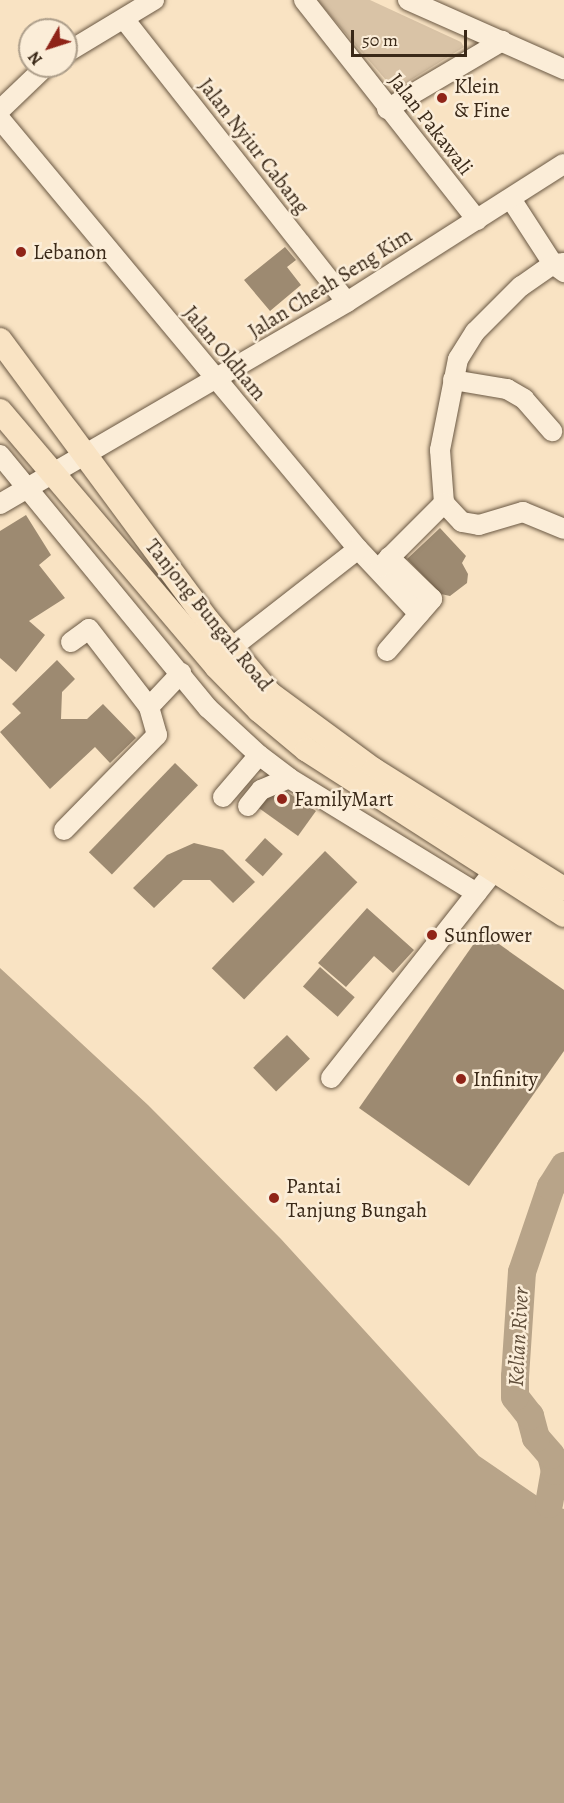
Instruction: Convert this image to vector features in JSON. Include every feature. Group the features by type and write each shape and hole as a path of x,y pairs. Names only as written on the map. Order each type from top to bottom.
{"main road":[{"name":"Tanjong Bungah Road","path":"0,340 230,649 269,693 326,738 564,889"},
{"name":"Tanjong Bungah Road","path":"0,411 57,474 209,658 259,710 307,750 493,872 564,915"}],"street":[{"path":"78,46 154,0"},
{"name":"Jalan Pakawali","path":"304,0 387,109 477,220"},
{"path":"408,0 564,69"},
{"name":"Jalan Nyiur Cabang","path":"124,19 347,302"},
{"path":"387,109 502,41"},
{"path":"0,110 33,78"},
{"name":"Jalan Oldham","path":"0,119 358,549 383,563 419,614 387,651"},
{"name":"Jalan Cheah Seng Kim","path":"0,504 57,474 347,302 564,164"},
{"path":"511,199 560,266 521,286 475,332 458,359 440,450 444,503 462,522 470,524 523,512 564,528"},
{"path":"453,380 507,389 524,399 552,431"},
{"path":"0,455 30,488 208,708 259,755 289,778 477,893"},
{"path":"383,563 444,503"},
{"path":"230,649 358,549"},
{"path":"64,830 157,735 150,707 89,629 71,642"},
{"path":"150,707 181,673"},
{"path":"223,797 259,755"},
{"path":"248,806 261,790 289,778"},
{"path":"356,817 371,792"},
{"path":"331,1078 493,872"}],"shaded area":[{"path":"317,0 370,0 461,42 464,47 398,88 392,87"},
{"path":"0,968 148,1105 281,1239 479,1456 549,1504 564,1509 564,1803 0,1803"}],"building":[{"path":"285,247 296,260 287,267 301,285 270,311 244,280"},
{"path":"26,515 51,555 39,565 65,598 29,621 45,635 16,672 0,658 0,531"},
{"path":"440,528 466,556 462,563 468,574 467,583 450,596 441,594 407,559"},
{"path":"57,660 75,679 62,692 61,719 87,719 103,704 136,738 110,763 95,747 50,789 0,732 21,713 12,704"},
{"path":"175,763 198,785 112,874 89,852"},
{"path":"284,790 316,811 298,836 256,806 264,793"},
{"path":"265,838 283,854 263,876 245,860"},
{"path":"194,843 223,850 255,882 233,903 210,880 183,880 154,908 133,888 167,855"},
{"path":"325,851 357,882 244,1000 212,968"},
{"path":"367,908 414,950 393,973 374,956 346,987 318,963"},
{"name":"Infinity","path":"482,932 564,990 564,1051 469,1186 359,1108"},
{"path":"320,967 355,997 338,1017 303,987"},
{"path":"287,1035 310,1059 276,1091 253,1068"}],"waterway":[{"name":"Kelian River","path":"549,1504 555,1471 551,1455 536,1438 530,1416 515,1397 515,1377 522,1272 551,1187 564,1166"}],"place":[{"name":"Klein & Fine","path":"442,98"},
{"name":"Lebanon","path":"21,252"},
{"name":"FamilyMart","path":"282,799"},
{"name":"Sunflower","path":"432,935"},
{"name":"Infinity","path":"461,1079"},
{"name":"Pantai Tanjung Bungah","path":"274,1198"}]}
